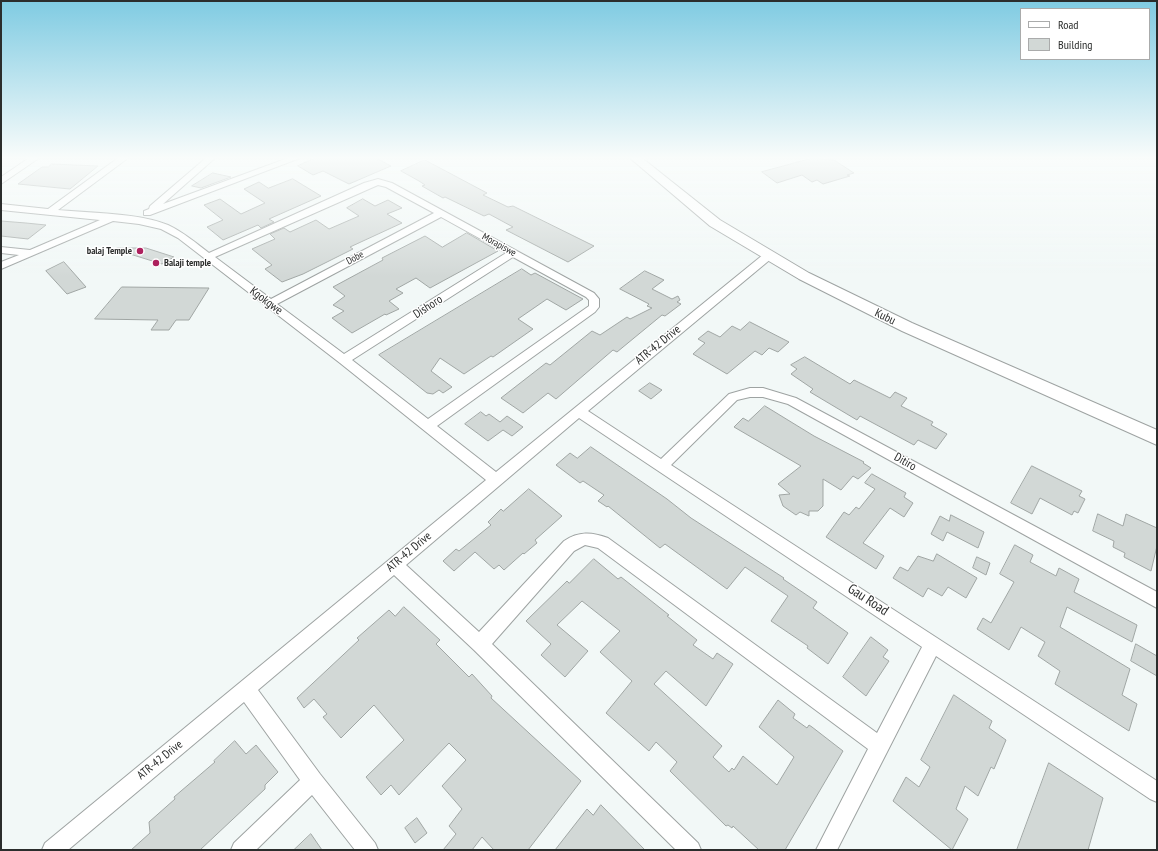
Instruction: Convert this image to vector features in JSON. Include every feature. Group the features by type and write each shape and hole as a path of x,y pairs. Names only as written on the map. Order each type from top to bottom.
{"main road":[{"name":"Kubu","path":"684,198 715,223 768,256 804,276 900,324 1157,438"}],"street":[{"path":"50,212 70,198"},
{"path":"143,217 165,198"},
{"path":"143,217 193,198"},
{"name":"Morapiswe","path":"208,257 339,198"},
{"name":"Morapiswe","path":"413,198 590,295 594,299 594,307 428,426"},
{"name":"Kgokgwe","path":"1,207 111,218 143,217 164,227 180,236 344,360 495,479"},
{"name":"Dobe","path":"269,304 441,213"},
{"path":"1,266 111,218"},
{"path":"1,250 30,253"},
{"name":"Dishoro","path":"344,360 512,253"},
{"name":"ATR-42 Drive","path":"52,850 495,479 768,256"},
{"name":"Ditiro","path":"663,465 733,397 748,392 761,391 775,394 792,401 1157,600"},
{"name":"Gau Road","path":"578,411 663,465 1157,792"},
{"path":"480,644 569,546 576,540 584,538 595,540 603,543 879,746"},
{"path":"394,564 480,644 691,850"},
{"path":"826,850 933,644"},
{"path":"246,689 313,780 368,850"},
{"path":"241,850 313,780"}],"building":[{"path":"257,198 317,198 269,219 274,222 261,228 258,225 223,240 207,227 223,220 204,205 220,199 241,214 265,203"},
{"path":"446,198 489,198 508,207 513,206 594,246 568,262 506,230 513,227 489,214 484,216"},
{"path":"363,199 375,206 388,200 402,208 387,214 402,223 350,247 353,249 303,274 282,282 265,269 272,265 252,249 275,239 270,234 284,228 290,232 316,220 329,229 359,216 347,208"},
{"path":"1,221 46,225 28,239 1,236"},
{"path":"467,233 498,251 430,288 416,278 396,289 403,293 389,301 399,309 386,315 385,314 352,333 332,318 344,311 333,305 345,296 333,287 383,260 382,258 425,236 442,247"},
{"path":"117,248 146,248 174,257 162,264 117,250"},
{"path":"64,262 86,287 67,294 46,271"},
{"path":"522,269 531,275 535,273 583,299 566,310 547,299 518,319 533,329 493,357 491,356 464,374 440,358 431,371 452,387 443,393 439,390 433,394 427,393 379,355"},
{"path":"645,271 664,280 652,289 672,299 678,296 680,300 677,302 681,304 665,316 662,315 617,352 613,350 556,399 548,393 523,413 501,398 546,363 550,365 592,331 600,335 627,317 630,319 652,308 647,306 649,304 620,289"},
{"path":"122,287 209,288 189,320 176,320 169,330 151,330 158,320 95,319"},
{"path":"750,322 789,342 778,352 769,348 762,355 755,351 727,374 693,354 705,343 698,339 708,331 720,337 732,326 740,330"},
{"path":"805,357 850,384 854,380 890,398 895,392 907,398 901,406 933,422 931,425 947,434 936,449 918,440 914,445 860,416 857,420 810,392 813,389 791,374 797,369 791,365"},
{"path":"650,383 662,390 651,399 639,391"},
{"path":"765,406 814,436 864,462 863,463 871,468 858,479 853,476 841,490 823,479 823,506 818,511 809,511 809,516 800,512 796,515 783,506 779,495 790,494 778,484 801,466 734,427 743,418 748,421"},
{"path":"481,412 486,416 489,414 500,422 507,416 523,427 512,436 503,430 488,441 465,424"},
{"path":"591,447 667,499 691,518 784,578 783,579 817,602 813,608 848,633 828,664 807,648 808,646 771,621 788,596 745,567 727,589 665,544 660,548 608,506 607,507 598,501 604,495 583,481 580,483 556,465 570,453 577,458"},
{"path":"1032,466 1082,491 1079,496 1085,499 1078,513 1074,511 1072,515 1040,498 1032,514 1011,503"},
{"path":"872,474 906,493 904,497 913,503 904,517 890,508 863,543 884,556 876,569 826,537 844,512 849,515 856,507 859,509 875,489 865,483"},
{"path":"529,489 562,516 535,540 537,543 524,554 523,553 504,570 499,565 494,569 475,552 454,571 443,561 456,549 459,551 491,525 488,522 501,509 503,511"},
{"path":"1098,514 1123,526 1126,514 1157,528 1157,546 1151,571 1124,557 1125,553 1113,547 1114,541 1093,531"},
{"path":"951,515 984,532 978,548 947,532 943,541 931,534 940,516 949,521"},
{"path":"1015,545 1033,555 1030,562 1056,576 1059,568 1079,579 1074,592 1137,625 1132,642 1067,607 1060,627 1130,669 1122,695 1137,704 1129,731 1055,684 1060,671 1038,656 1045,642 1021,627 1009,650 977,629 983,618 991,623 1014,582 1000,574"},
{"path":"937,554 977,578 966,598 948,587 942,596 928,588 923,597 893,578 900,567 908,571 918,556 933,561"},
{"path":"977,557 990,563 986,575 973,568"},
{"path":"594,559 618,579 621,577 669,615 667,616 697,640 693,645 713,659 717,653 733,664 706,706 666,671 654,684 722,746 713,757 729,772 732,768 734,770 743,756 777,785 794,757 759,727 778,700 795,714 793,718 807,728 809,725 843,751 785,850 759,850 733,826 732,828 728,825 726,826 670,771 677,762 656,742 649,751 606,713 632,681 600,652 620,631 582,601 557,625 588,651 565,677 541,655 551,644 526,621 567,581 569,583"},
{"path":"404,607 440,640 436,644 469,677 472,674 492,696 491,698 581,781 528,850 494,850 482,837 472,850 443,850 456,834 449,826 462,809 442,786 466,760 449,743 399,795 391,785 381,795 366,777 404,740 374,705 341,738 323,717 327,714 314,699 304,708 297,698 359,640 357,638 389,610 395,616"},
{"path":"871,637 888,650 883,657 889,661 866,696 843,677"},
{"path":"1136,644 1157,656 1157,676 1131,661"},
{"path":"954,695 992,721 989,728 1006,740 994,769 991,767 978,796 965,786 956,809 968,819 952,850 893,801 906,777 919,787 930,767 921,760"},
{"path":"235,741 246,754 256,745 278,772 265,785 265,789 200,850 131,850 150,833 149,822 175,799 174,797 215,762 214,761"},
{"path":"1049,763 1103,798 1088,850 1017,850"},
{"path":"601,805 645,850 555,850 587,809 593,815"},
{"path":"417,818 427,833 415,843 405,828"},
{"path":"311,834 322,850 294,850"}],"place":[{"name":"balaj Temple","path":"140,251"},
{"name":"Balaji temple","path":"156,263"}]}
